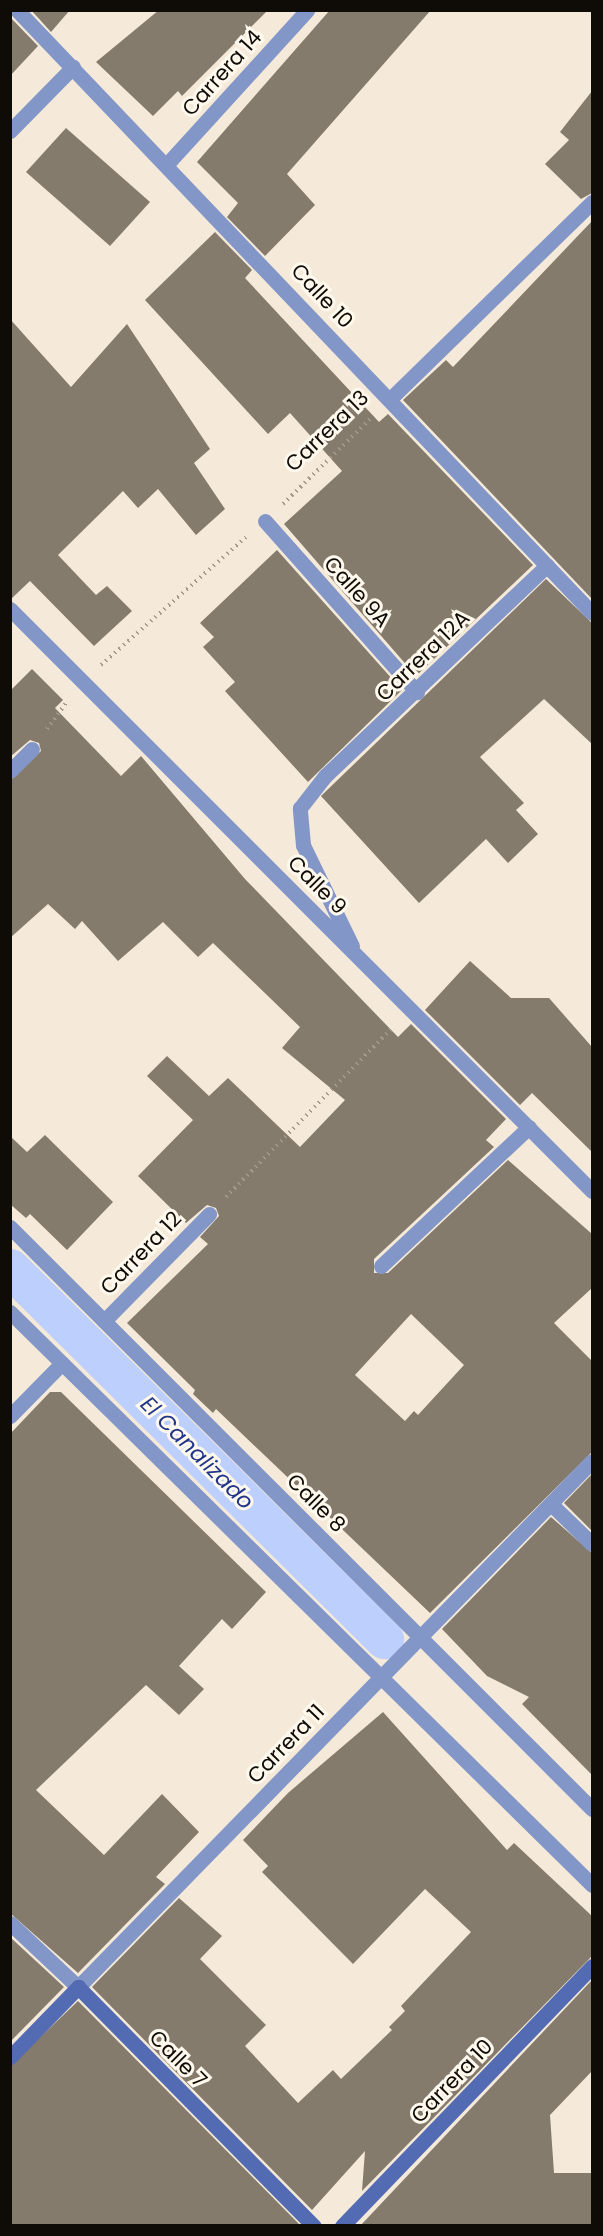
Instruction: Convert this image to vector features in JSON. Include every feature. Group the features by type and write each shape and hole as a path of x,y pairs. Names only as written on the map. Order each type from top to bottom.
{"main road":[{"name":"Carrera 10","path":"342,2226 592,1966"},
{"name":"Carrera 11","path":"10,2057 78,1987"},
{"name":"Calle 7","path":"78,1987 314,2226"}],"street":[{"name":"Calle 10","path":"17,10 168,163 592,613"},
{"name":"Carrera 14","path":"168,163 307,10"},
{"path":"10,131 73,67"},
{"name":"Carrera 13","path":"390,399 592,202"},
{"name":"Calle 9A","path":"265,521 417,692"},
{"name":"Carrera 12A","path":"354,951 298,829 300,808 325,776 417,692 547,565"},
{"name":"Calle 9","path":"10,609 592,1191"},
{"path":"10,771 32,749"},
{"path":"381,1266 529,1127"},
{"name":"Carrera 12","path":"104,1321 209,1214"},
{"name":"Calle 8","path":"10,1227 592,1809"},
{"path":"10,1312 592,1885"},
{"path":"10,1416 62,1363"},
{"name":"Carrera 11","path":"78,1987 592,1461"},
{"path":"551,1504 592,1544"},
{"name":"Calle 7","path":"10,1923 78,1987"}],"path":[{"name":"Carrera 13","path":"82,682 265,521 390,399"},
{"path":"209,1214 411,1009"}],"building":[{"path":"31,10 70,10 51,32"},
{"path":"159,10 268,10 182,96 178,91 153,116 96,62"},
{"path":"330,10 431,10 287,174 315,205 265,256 227,217 238,203 197,162"},
{"path":"10,17 38,46 10,76"},
{"path":"592,91 592,193 581,199 545,164 569,140 560,132"},
{"path":"66,128 150,202 110,246 26,172"},
{"path":"592,221 592,599 403,400 446,360 453,367"},
{"path":"215,232 252,270 245,278 379,422 388,414 533,565 416,676 284,524 342,471 290,413 268,434 145,300"},
{"path":"10,319 71,387 127,324 210,449 194,463 225,509 196,535 158,489 138,508 123,491 58,555 96,595 107,586 132,611 94,646 30,581 10,600"},
{"path":"277,550 402,690 308,782 225,691 235,682 203,647 214,637 200,623"},
{"path":"546,579 592,623 592,744 544,699 480,757 524,803 516,810 538,834 508,863 486,839 419,903 321,796"},
{"path":"32,669 63,700 55,708 121,776 141,756 245,879 398,1037 411,1024 506,1119 486,1140 494,1147 374,1259 374,1273 388,1273 508,1160 592,1234 592,1288 554,1323 592,1361 592,1452 430,1613 216,1409 213,1413 193,1394 195,1390 127,1323 208,1244 200,1237 219,1216 216,1208 207,1205 186,1223 138,1176 193,1120 147,1076 167,1056 209,1096 228,1078 300,1147 345,1100 282,1048 300,1027 213,943 198,957 163,922 118,961 82,921 75,929 48,904 10,938 10,780 41,751 39,743 30,740 10,757 10,691","holes":["411,1314 464,1365 418,1415 414,1411 405,1421 355,1375"]},
{"path":"470,961 511,998 549,998 592,1047 592,1152 532,1093 520,1105 425,1010"},
{"path":"45,1135 113,1202 67,1250 30,1214 26,1218 10,1204 10,1136 27,1152"},
{"path":"50,1392 61,1392 266,1592 232,1629 222,1619 179,1666 204,1689 179,1715 146,1685 36,1790 104,1855 162,1794 199,1832 156,1877 165,1884 78,1973 10,1913 10,1434"},
{"path":"592,1474 592,1531 564,1503"},
{"path":"551,1517 592,1553 592,1775 522,1704 529,1697 487,1676 442,1629"},
{"path":"383,1712 507,1850 514,1843 592,1916 592,1956 362,2191 365,2151 312,2210 92,1987 179,1898 222,1936 200,1959 266,2025 245,2046 298,2103 333,2070 341,2079 392,2030 389,2027 405,2011 401,2006 471,1932 425,1889 353,1964 262,1872 268,1866 243,1840 288,1793"},
{"path":"10,1937 64,1987 10,2042"},
{"path":"592,1980 592,2071 550,2115 554,2173 592,2173 592,2226 360,2226"},
{"path":"78,2001 299,2224 298,2226 10,2226 10,2066"}],"waterway":[{"name":"El Canalizado","path":"10,1268 384,1639"}]}
